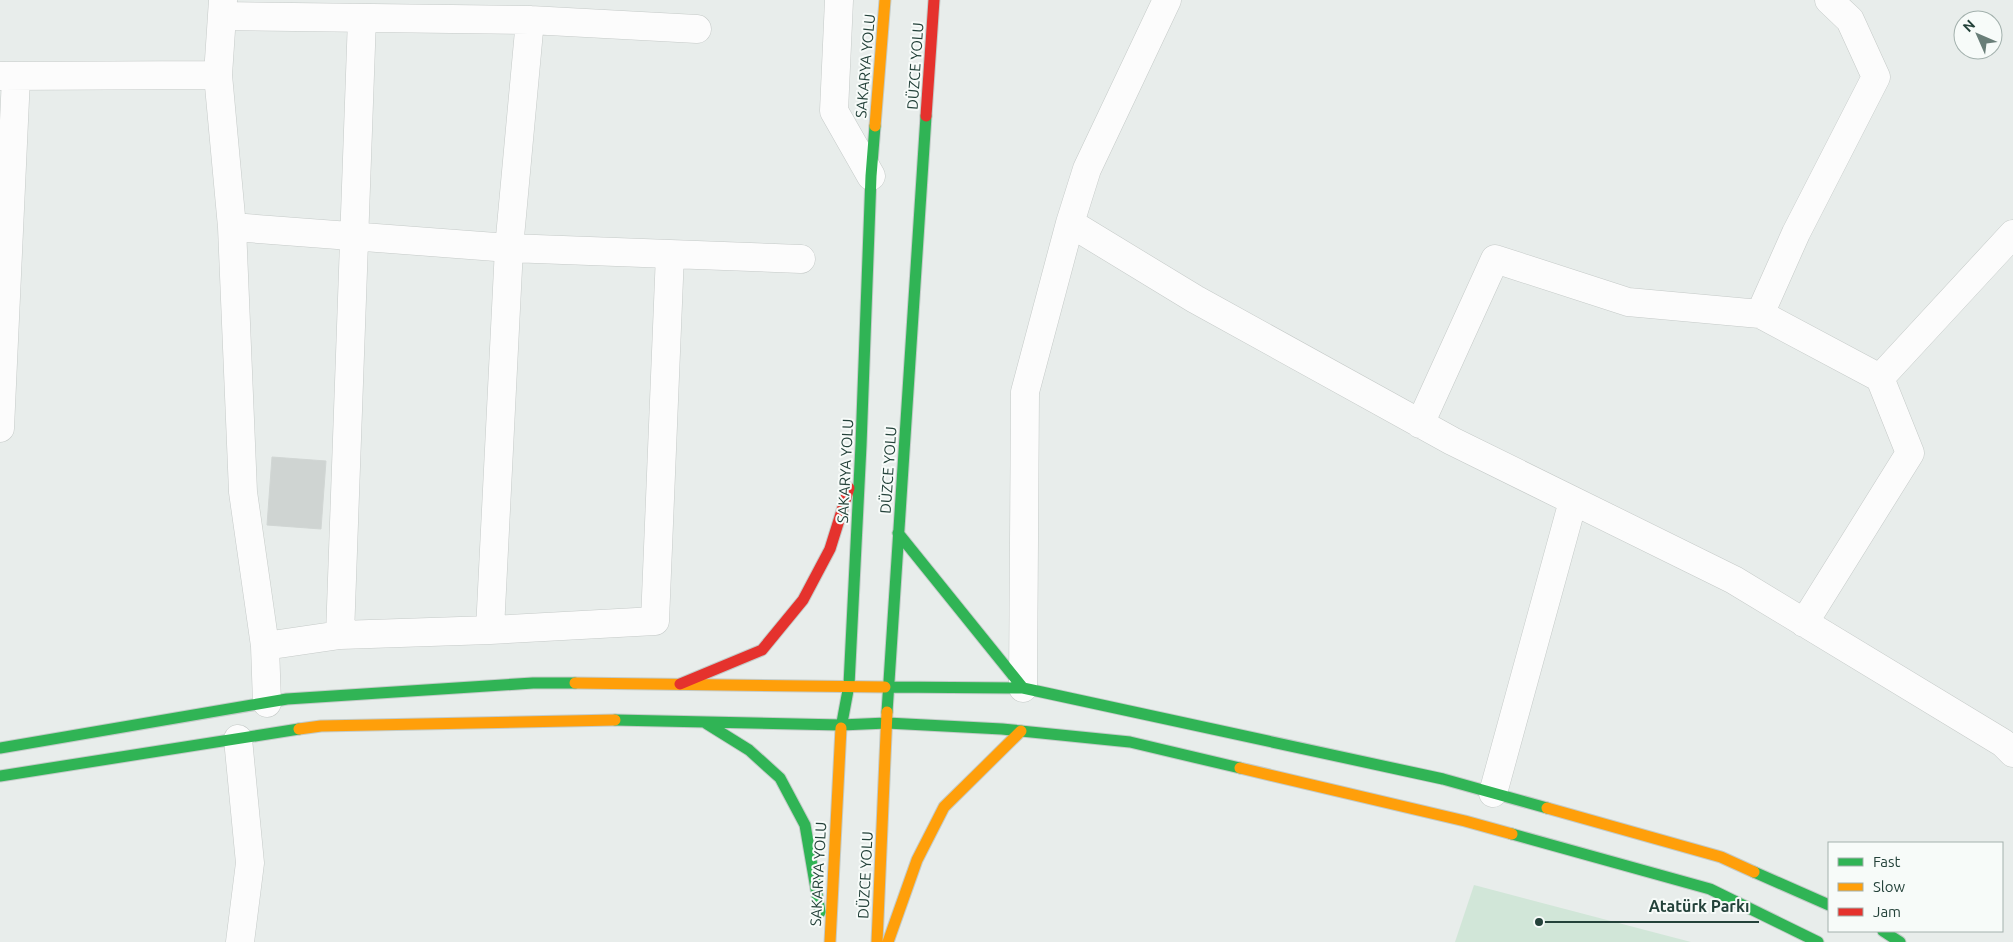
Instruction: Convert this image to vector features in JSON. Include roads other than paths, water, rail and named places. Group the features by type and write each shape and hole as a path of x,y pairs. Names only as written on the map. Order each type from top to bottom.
{"main road":[{"name":"SAKARYA YOLU","path":"830,942 841,725 849,685 861,445 871,176 885,0"},
{"name":"DÜZCE YOLU","path":"877,942 888,686 934,0"},
{"path":"680,684 762,650 802,600 830,549 861,445"},
{"path":"898,533 1023,688"},
{"path":"0,748 287,700 533,683 1023,688 1443,779 1721,857 1828,905"},
{"path":"0,776 321,726 588,719 841,725 887,723 1020,731 1130,742 1465,821 1710,890 1818,942"},
{"path":"704,722 749,750 780,778 805,826 825,942"},
{"path":"888,942 917,860 944,807 1020,731"},
{"path":"1885,932 1900,942"}],"street":[{"path":"839,0 834,111 871,176"},
{"path":"1023,688 1025,392 1070,223 1087,169 1167,0"},
{"path":"1760,314 1796,233 1876,77 1850,20 1829,0"},
{"path":"268,703 265,646 243,492 232,227 218,75 223,8 362,18 530,20 697,29"},
{"path":"340,635 362,18"},
{"path":"490,630 509,248 530,20"},
{"path":"0,428 8,76 218,75"},
{"path":"1070,223 1195,299 1420,424 1734,580 2010,743"},
{"path":"232,227 509,248 801,259"},
{"path":"1880,378 2013,234"},
{"path":"265,646 340,635 490,630 655,621 670,254"},
{"path":"1420,424 1495,260 1628,302 1760,314 1880,378 1910,453 1804,623"},
{"path":"1493,793 1573,501"},
{"path":"238,739 250,863 240,942"}],"place":[{"name":"Atatürk Parkı","path":"1539,922"}]}
